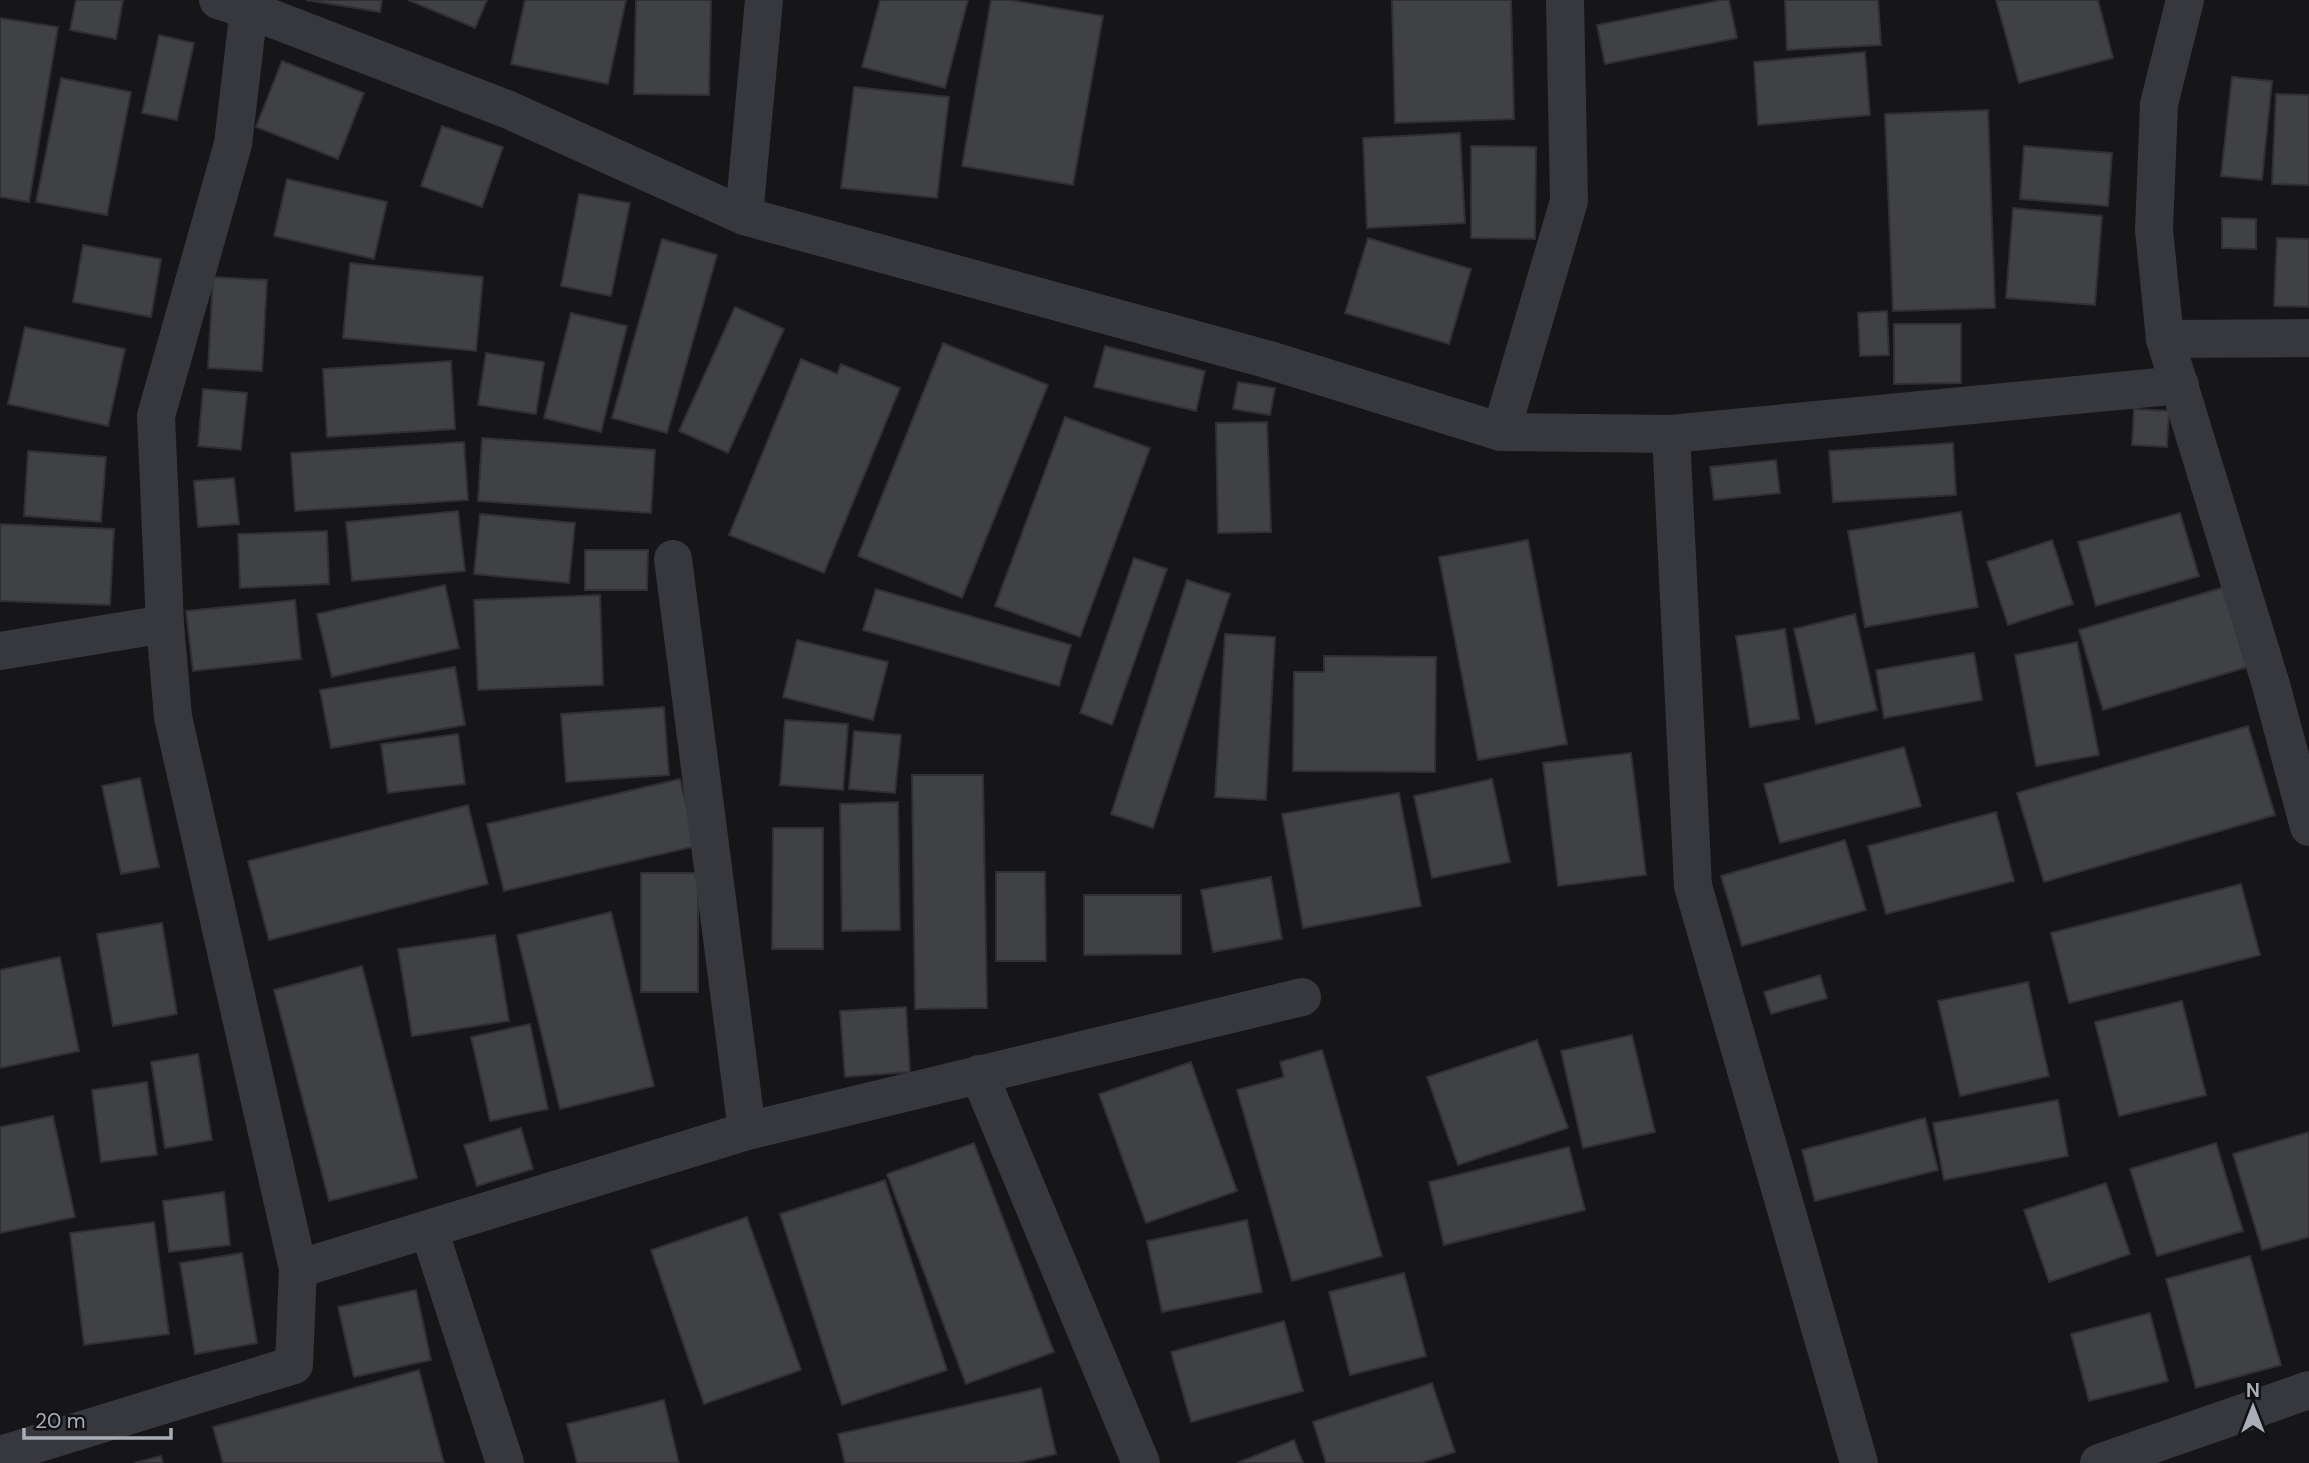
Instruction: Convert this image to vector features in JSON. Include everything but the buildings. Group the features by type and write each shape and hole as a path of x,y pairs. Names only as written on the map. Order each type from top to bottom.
{"street":[{"path":"744,216 764,0"},
{"path":"1501,432 1569,201 1565,0"},
{"path":"2185,0 2159,104 2154,230 2165,339 2271,685 2309,827"},
{"path":"0,1455 294,1364 298,1269 173,717 165,624 156,416 233,144 239,3 509,110 744,216 1266,359 1501,432 1671,434 2180,385"},
{"path":"2165,339 2309,338"},
{"path":"1671,434 1693,886 1859,1463"},
{"path":"673,559 747,1131"},
{"path":"0,651 165,624"},
{"path":"298,1269 747,1131 1302,997"},
{"path":"979,1074 1141,1463"},
{"path":"429,1230 505,1463"},
{"path":"2099,1463 2309,1390"}]}
